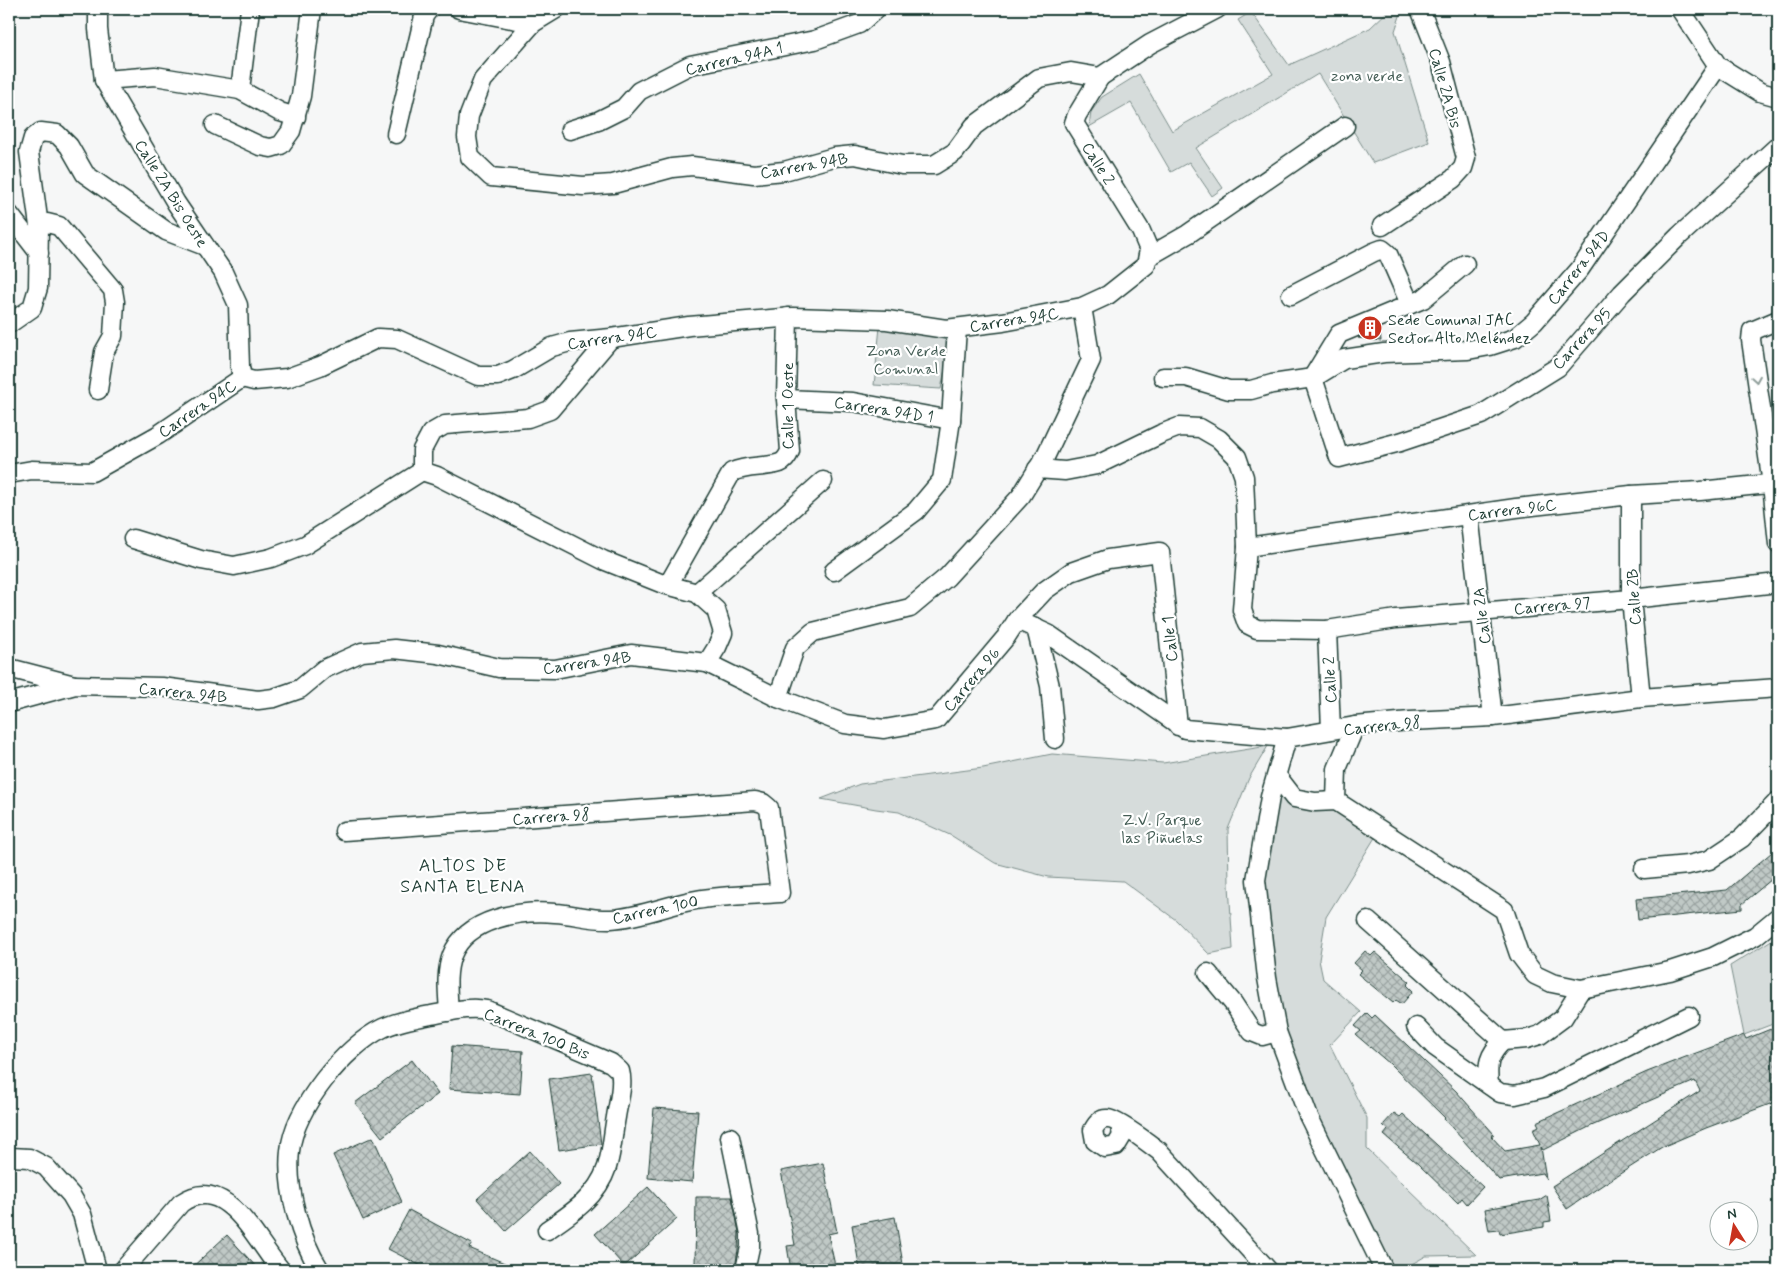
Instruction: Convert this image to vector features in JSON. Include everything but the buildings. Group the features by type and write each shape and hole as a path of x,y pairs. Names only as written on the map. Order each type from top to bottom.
{"street":[{"name":"Calle 2A Bis Oeste","path":"98,9 98,30 104,80 176,203 223,272 238,305 242,378"},
{"path":"240,90 250,9"},
{"path":"215,125 260,146 271,148 281,145 292,131 301,96 312,9"},
{"path":"396,134 424,16 429,9"},
{"path":"459,9 532,23 556,9"},
{"name":"Carrera 94A 1","path":"570,130 598,121 624,108 639,91 690,65 815,40 859,24 876,9"},
{"path":"1100,77 1150,44 1217,9"},
{"name":"Calle 2A Bis","path":"1382,226 1453,179 1464,168 1466,158 1441,62 1420,9"},
{"path":"1680,9 1718,66 1760,92 1778,97"},
{"name":"Carrera 94B","path":"532,23 483,80 470,116 467,137 470,157 491,177 583,186 613,184 672,168 692,166 754,174 784,171 834,157 855,155 902,165 934,165 955,152 974,126 1039,78 1071,72 1100,77"},
{"name":"Carrera 94D","path":"1313,378 1344,359 1384,353 1468,350 1490,346 1515,338 1534,322 1580,269 1718,66"},
{"path":"104,80 155,76 240,90 280,112 296,117"},
{"name":"Calle 2","path":"1100,77 1074,123 1141,230 1148,254"},
{"path":"1148,254 1188,234 1346,126"},
{"path":"12,317 32,308 38,288 39,226 28,152 33,138 41,132 57,134 69,146 84,174 166,231 205,246"},
{"name":"Carrera 95","path":"1313,378 1340,458 1400,442 1481,415 1558,367 1628,286 1778,146"},
{"path":"9,214 39,253"},
{"path":"39,226 47,223 59,226 112,290 115,302 113,336 104,352 98,390"},
{"path":"1291,295 1374,252 1382,250 1388,254 1410,304"},
{"name":"Carrera 94C","path":"9,474 32,470 92,472 158,434 242,378 254,380 287,378 320,366 378,338 397,339 478,376 498,376 513,370 552,347 570,342 611,338 688,326 788,317 888,320 946,329 957,328 1003,322 1082,307 1108,295 1146,265 1148,254"},
{"path":"1163,377 1186,377 1229,390 1251,390 1272,384 1313,378 1339,334 1424,299 1465,264"},
{"path":"778,698 795,648 813,632 910,608 954,569 1020,496 1045,457 1090,360 1082,307"},
{"name":"Calle 1 Oeste","path":"668,585 732,472 742,467 781,463 787,458 790,451 786,399 788,317"},
{"path":"1778,320 1752,331 1750,340 1775,483 1778,544"},
{"path":"834,571 916,511 942,480 951,420 957,328"},
{"path":"422,471 422,450 431,433 446,425 528,418 550,410 611,338"},
{"name":"Carrera 94D 1","path":"786,399 853,402 951,420"},
{"name":"Carrera 97","path":"1037,469 1065,471 1098,465 1179,427 1200,428 1219,439 1237,457 1244,477 1247,547 1242,610 1246,624 1257,630 1327,630 1396,619 1632,599 1778,583"},
{"path":"133,539 201,560 234,566 271,558 305,545 422,471"},
{"path":"422,471 437,476 603,560 668,585 697,593 716,610 723,633 707,663"},
{"path":"697,593 823,481"},
{"name":"Carrera 96C","path":"1247,547 1516,508 1631,495 1775,483"},
{"name":"Calle 2B","path":"1631,495 1632,599 1641,698"},
{"name":"Calle 2A","path":"1469,515 1493,717"},
{"name":"Carrera 96","path":"707,663 778,698 845,724 884,729 936,720 1006,637 1017,620 1044,592 1071,572 1108,559 1160,552"},
{"name":"Calle 1","path":"1160,552 1178,726"},
{"name":"Carrera 98","path":"1017,620 1048,634 1178,726 1185,729 1287,738 1355,726 1493,717 1641,698 1778,688"},
{"path":"1036,628 1050,686 1055,739"},
{"name":"Calle 2","path":"1327,630 1332,730"},
{"name":"Carrera 94B","path":"9,703 75,685 162,687 258,700 274,698 300,689 324,669 362,652 394,649 438,654 499,668 555,669 630,654 707,663"},
{"path":"9,668 75,685"},
{"path":"1336,801 1337,769 1355,726"},
{"path":"1287,738 1268,807 1256,880 1267,978 1277,1032 1308,1115 1384,1270"},
{"path":"1277,776 1294,798"},
{"path":"1268,807 1294,798 1315,802 1336,801 1504,910 1519,954 1535,975 1552,984 1581,989 1670,971 1713,957 1755,936 1778,917"},
{"name":"Carrera 98","path":"344,831 759,801 766,805 770,813 780,894"},
{"path":"1644,869 1688,865 1709,860 1742,838 1778,801"},
{"name":"Carrera 100","path":"449,1012 448,982 452,955 460,942 473,931 493,920 520,914 543,912 556,912 593,919 611,919 639,915 696,900 780,894"},
{"path":"1368,921 1503,1041"},
{"path":"1208,973 1233,1003 1252,1032 1262,1036 1277,1032"},
{"path":"1489,1084 1489,1059 1494,1050 1503,1041 1527,1039 1540,1035 1563,1018 1581,989"},
{"name":"Carrera 100 Bis","path":"320,1270 304,1236 290,1178 292,1138 303,1114 318,1087 338,1064 374,1033 384,1027 410,1019 449,1012 473,1008 487,1010 611,1063 620,1071 621,1085 609,1160 604,1175 588,1199 547,1230"},
{"path":"1416,1027 1435,1047 1500,1093 1515,1095 1544,1088 1689,1016"},
{"path":"1120,1125 1148,1142 1159,1152 1268,1270"},
{"path":"730,1137 750,1234 750,1247 745,1270"},
{"path":"11,1157 29,1158 46,1167 71,1195 82,1214 97,1270"},
{"path":"123,1270 181,1203 188,1198 204,1195 220,1198 232,1207 281,1270"}],"green space":[{"name":"zona verde","path":"1390,9 1398,9 1401,13 1395,31 1429,142 1373,163 1318,74 1196,148 1223,188 1212,196 1189,162 1171,172 1131,103 1089,127 1091,112 1102,97 1139,74 1172,131 1273,74 1238,20 1251,12 1289,65 1370,28"},
{"name":"Zona Verde Comunal","path":"880,327 951,339 941,389 874,385"},
{"name":"Z.V. Parque las Piñuelas","path":"1268,746 1249,778 1228,829 1233,949 1209,954 1176,920 1123,881 1048,877 995,863 952,836 899,812 821,799 860,784 983,768 1052,754 1163,763"},
{"path":"1278,779 1293,799 1336,803 1379,831 1326,917 1319,960 1323,979 1361,1012 1330,1045 1367,1118 1367,1149 1476,1255 1426,1256 1401,1270 1390,1270 1310,1114 1283,1037 1259,880"},
{"path":"1778,936 1778,1022 1744,1035 1730,966"}],"place":[{"name":"Sede Comunal JAC Sector Alto Meléndez","path":"1370,328"}],"district":[{"name":"ALTOS DE SANTA ELENA","path":"463,875"}]}
